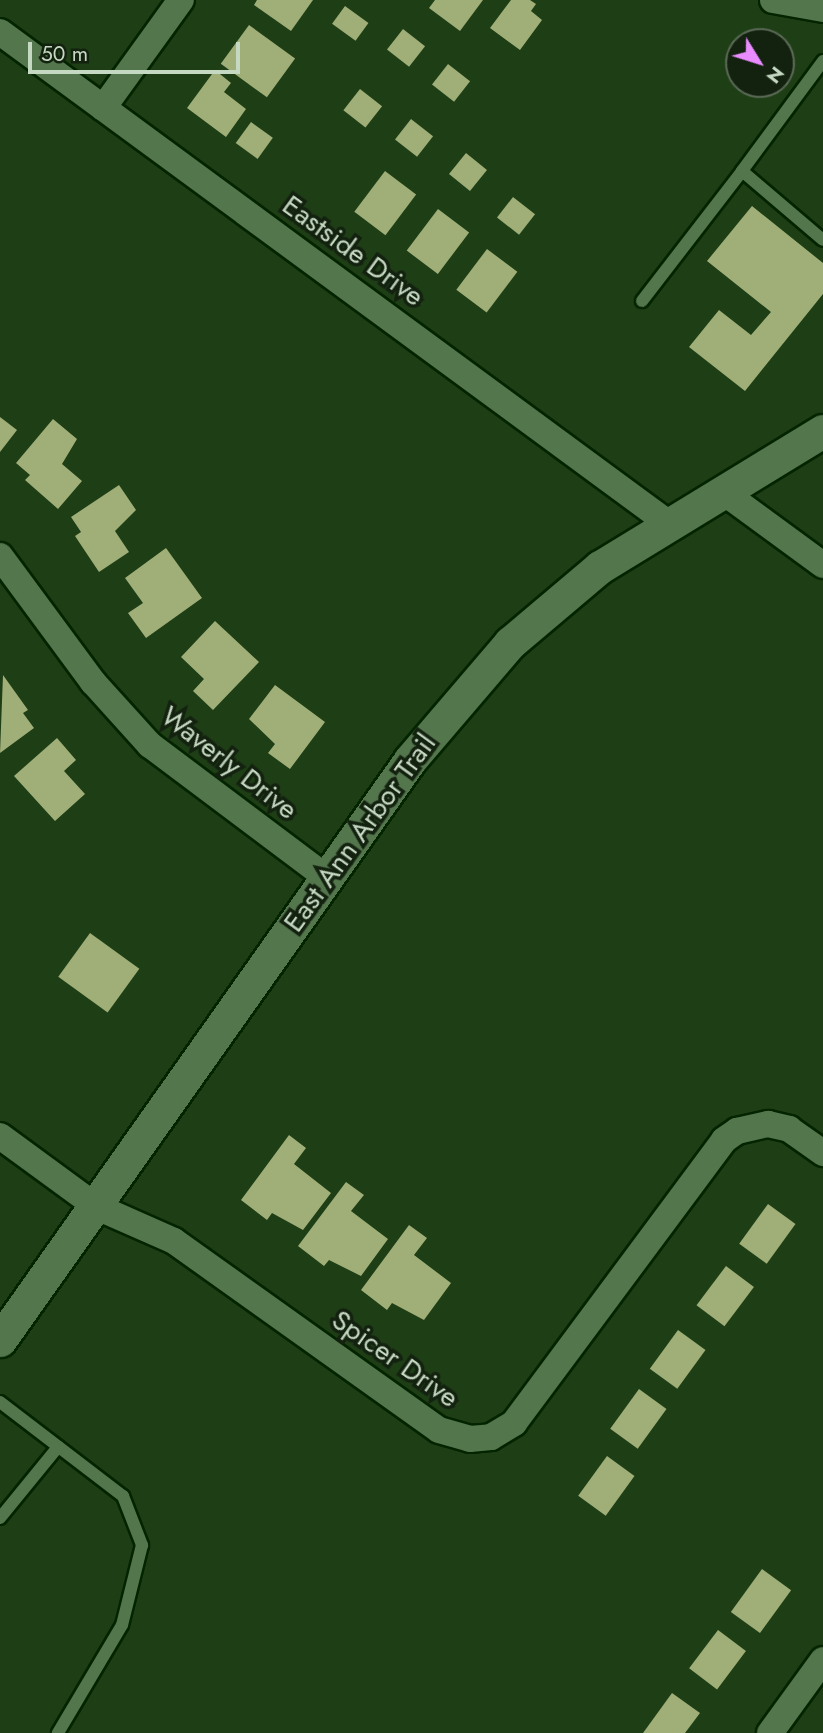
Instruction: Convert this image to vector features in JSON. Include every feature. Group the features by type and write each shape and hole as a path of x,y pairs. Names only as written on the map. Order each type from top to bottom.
{"street":[{"path":"103,108 181,0"},
{"path":"773,0 823,9"},
{"name":"Eastside Drive","path":"0,32 668,523"},
{"name":"East Ann Arbor Trail","path":"0,1340 97,1207 410,760 510,643 575,585 668,523 823,431"},
{"path":"722,491 823,565"},
{"name":"Waverly Drive","path":"0,556 93,682 149,745 326,877"},
{"name":"Spicer Drive","path":"0,1136 97,1207 174,1241 439,1430 470,1439 491,1437 514,1423 724,1140 737,1130 768,1124 789,1129 823,1153"},
{"path":"770,1733 823,1660"}],"lane":[{"path":"642,301 823,61"},
{"path":"741,171 823,240"},
{"path":"0,1402 123,1496 142,1545 122,1625 58,1733"},
{"path":"0,1518 58,1447"}],"building":[{"path":"257,0 313,0 291,31 254,5"},
{"path":"435,0 483,0 460,31 429,8"},
{"path":"511,0 530,0 536,4 531,11 542,20 520,50 490,28"},
{"path":"345,6 368,23 356,41 332,24"},
{"path":"249,25 295,59 267,97 221,64"},
{"path":"403,29 425,46 409,67 387,49"},
{"path":"448,64 470,81 454,102 432,84"},
{"path":"215,70 231,83 224,92 246,109 226,137 187,108"},
{"path":"360,89 382,106 365,128 343,110"},
{"path":"411,119 433,136 417,157 395,139"},
{"path":"251,122 273,138 258,159 236,143"},
{"path":"466,153 487,170 470,191 449,174"},
{"path":"385,171 416,194 385,235 354,212"},
{"path":"513,197 535,214 519,235 497,217"},
{"path":"752,206 823,263 823,294 745,391 689,347 719,310 751,335 771,312 707,261"},
{"path":"438,209 469,232 438,274 407,251"},
{"path":"487,249 517,272 487,313 456,290"},
{"path":"0,417 17,430 0,452"},
{"path":"53,419 77,439 62,464 82,481 58,509 25,480 30,475 16,463"},
{"path":"119,485 136,510 115,531 129,552 99,572 75,536 81,532 71,517"},
{"path":"166,548 202,598 146,638 128,613 143,603 125,578"},
{"path":"215,621 259,662 213,710 193,691 204,679 181,657"},
{"path":"3,675 28,710 23,713 34,728 0,753"},
{"path":"275,685 325,722 290,769 268,753 275,744 249,719"},
{"path":"57,738 76,760 64,771 85,794 55,821 14,776"},
{"path":"90,933 139,969 108,1013 58,977"},
{"path":"289,1135 306,1148 294,1164 331,1193 303,1230 272,1213 267,1220 241,1200"},
{"path":"346,1182 364,1195 351,1211 388,1239 361,1276 329,1260 324,1266 298,1246"},
{"path":"768,1204 796,1224 767,1264 739,1244"},
{"path":"409,1225 427,1238 414,1255 451,1283 424,1320 392,1303 387,1310 361,1290"},
{"path":"726,1266 754,1287 724,1326 697,1305"},
{"path":"678,1330 706,1350 677,1389 650,1369"},
{"path":"639,1389 667,1409 638,1449 610,1429"},
{"path":"607,1456 635,1476 606,1516 578,1496"},
{"path":"762,1569 791,1590 760,1633 731,1612"},
{"path":"718,1630 746,1651 717,1689 689,1668"},
{"path":"672,1693 700,1713 685,1733 643,1733"}]}
